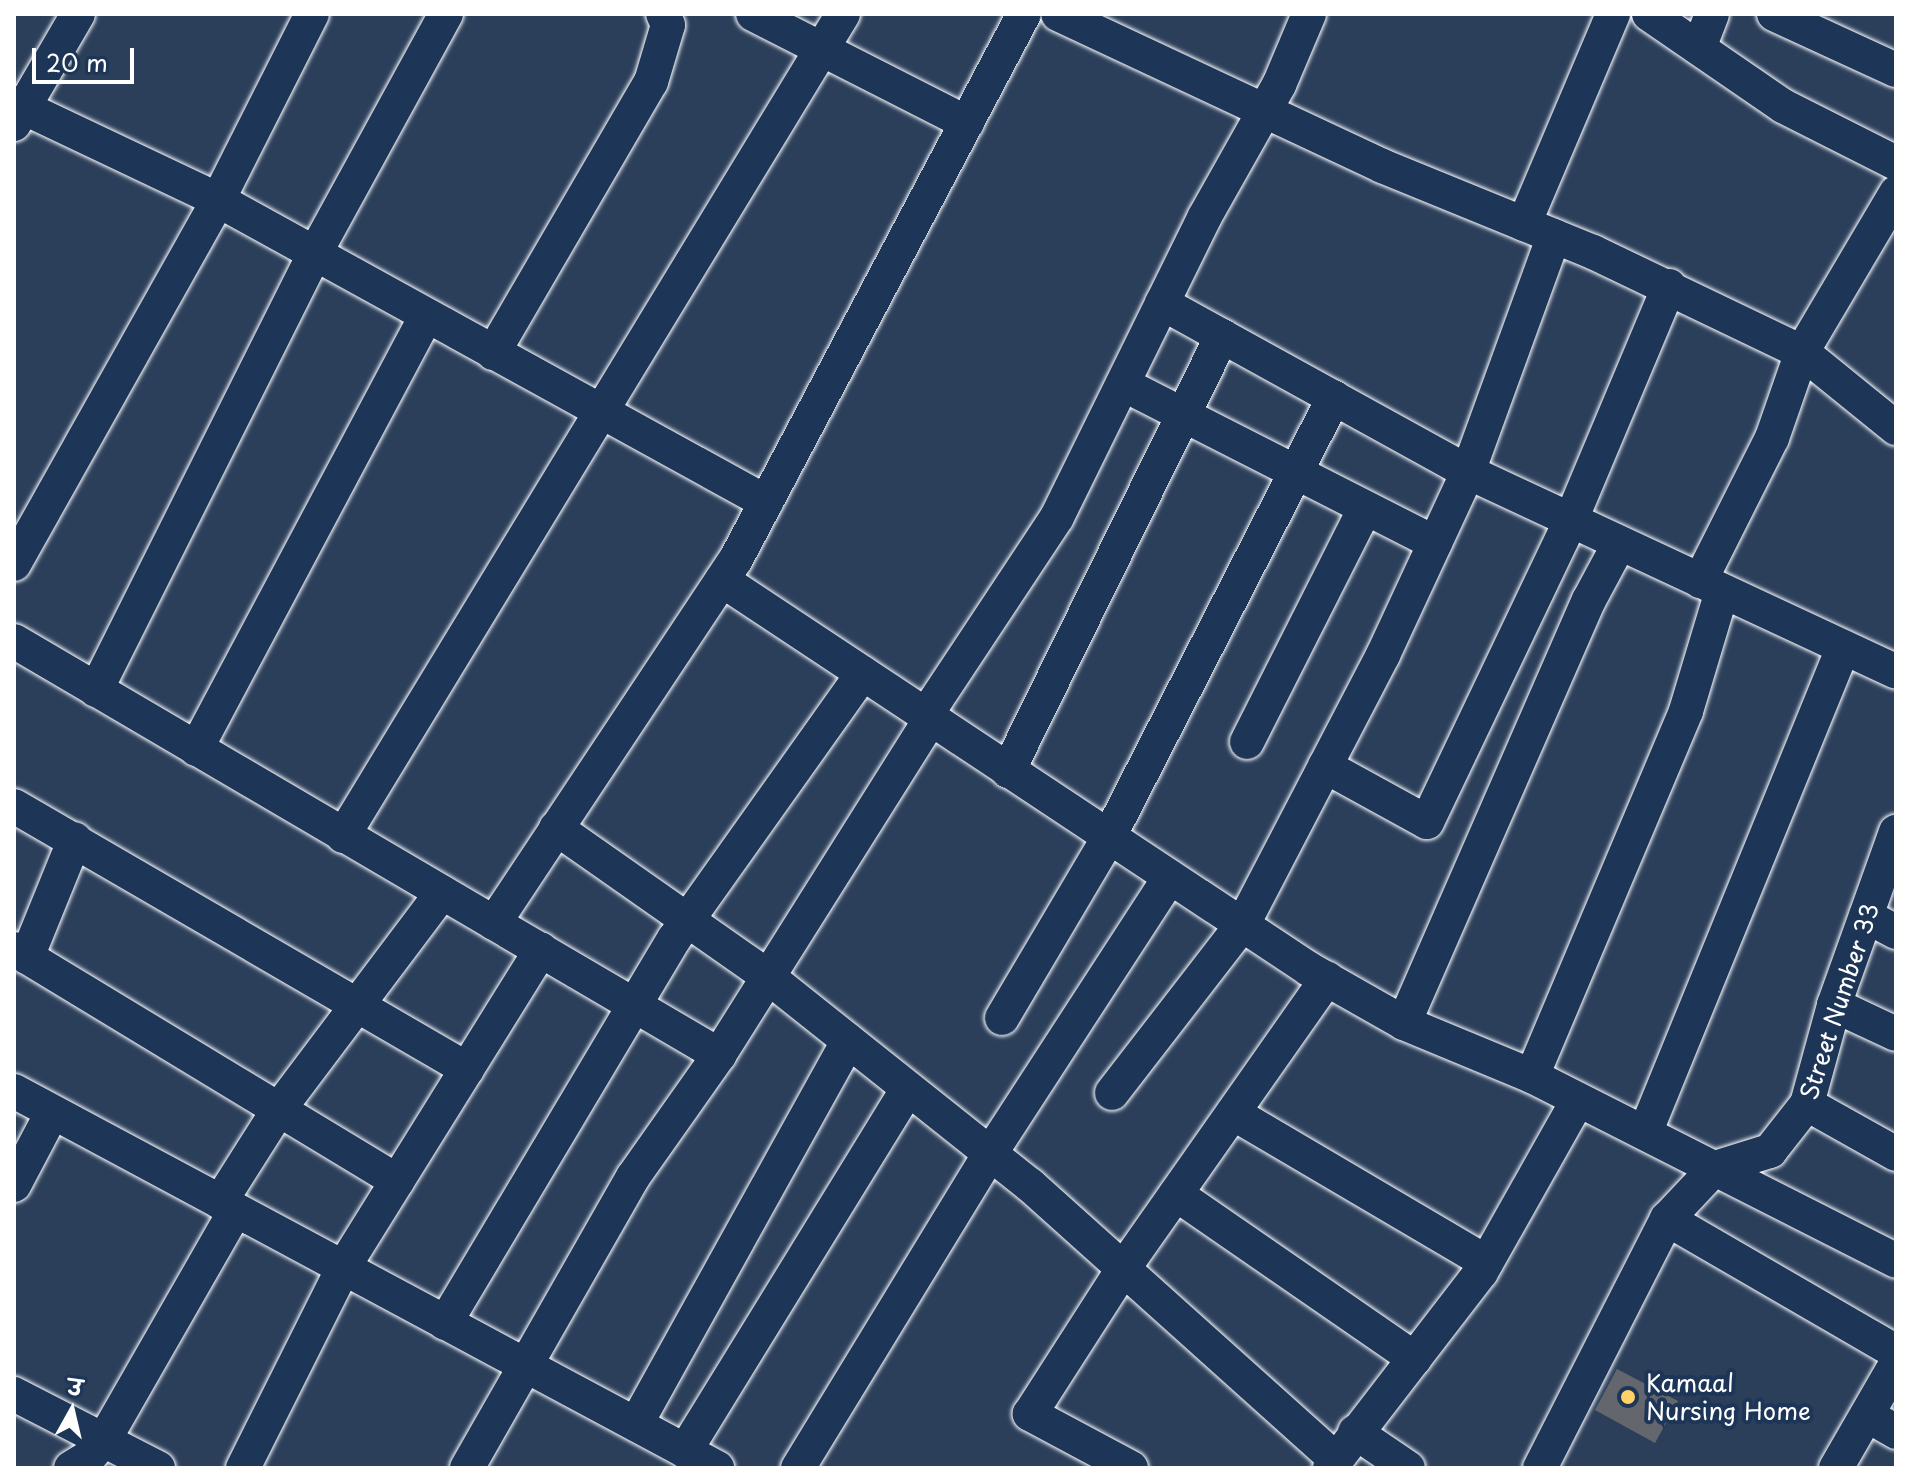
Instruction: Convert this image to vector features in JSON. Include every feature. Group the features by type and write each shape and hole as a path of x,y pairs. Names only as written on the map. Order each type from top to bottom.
{"street":[{"path":"78,14 17,111 218,200 766,502"},
{"path":"14,564 218,200 312,14"},
{"path":"96,690 314,255 446,14"},
{"path":"493,353 651,82 668,25 663,14"},
{"path":"753,14 967,123"},
{"path":"343,836 843,14"},
{"path":"494,923 722,580 1024,14"},
{"path":"467,1468 522,1364 633,1177 719,1055 928,717 1057,517 1309,14"},
{"path":"1112,1093 1244,922 1325,766 1468,472 1539,230 1613,14"},
{"path":"1649,14 1823,130 1896,163"},
{"path":"1699,48 1712,14"},
{"path":"1774,14 1814,22 1896,70"},
{"path":"1073,17 1382,166 1669,286 1802,352 1896,428"},
{"path":"1532,1076 1686,711 1711,586 1772,438 1802,352 1896,193"},
{"path":"1325,766 1427,822 1570,522 1669,286"},
{"path":"1162,303 1468,472 1618,546 1896,672"},
{"path":"196,749 426,317"},
{"path":"1008,771 1222,336"},
{"path":"1123,384 1435,543"},
{"path":"1002,1018 1108,839 1334,398"},
{"path":"1247,742 1365,508"},
{"path":"1404,1023 1589,600 1618,546"},
{"path":"722,580 1108,839 1244,922 1327,979 1404,1023 1532,1076 1896,1261"},
{"path":"14,641 719,1055"},
{"path":"1645,1133 1843,648"},
{"path":"445,1323 639,1006 688,917 863,673"},
{"path":"14,806 467,1069"},
{"path":"556,828 688,917 767,976 990,1154 1123,1269 1333,1464 1486,1262 1578,1100"},
{"name":"Street Number 33","path":"1715,1168 1770,1151 1807,1104 1834,1005 1881,924 1896,832"},
{"path":"75,839 21,953 397,1181"},
{"path":"798,1468 990,1154 1170,877"},
{"path":"71,1468 104,1440 279,1109 442,893"},
{"path":"243,1468 343,1268 541,950"},
{"path":"1131,1468 1030,1414 1123,1269 1327,979"},
{"path":"1834,1005 1896,1034"},
{"path":"636,1424 848,1041"},
{"path":"685,1451 908,1089"},
{"path":"14,1091 717,1468"},
{"path":"1807,1104 1896,1154"},
{"path":"14,1185 52,1113"},
{"path":"1233,1113 1486,1262"},
{"path":"1542,1467 1667,1219 1715,1168"},
{"path":"1176,1194 1415,1359"},
{"path":"1667,1219 1896,1352"},
{"path":"1836,1468 1896,1364"},
{"path":"14,1394 158,1468"},
{"path":"1867,1415 1896,1432"},
{"path":"1355,1432 1408,1468"}],"building":[{"path":"1617,1369 1678,1401 1655,1443 1595,1410"}],"place":[{"name":"Kamaal Nursing Home","path":"1628,1397"}]}
